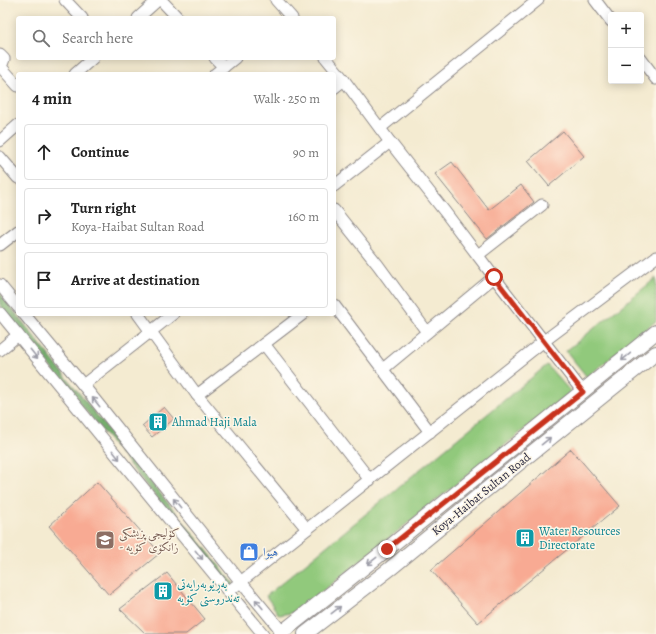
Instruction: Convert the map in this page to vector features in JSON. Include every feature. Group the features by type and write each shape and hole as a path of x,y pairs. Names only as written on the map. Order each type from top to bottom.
{"main road":[{"name":"Koya-Haibat Sultan Road","path":"282,633 656,332"},
{"name":"Koya-Haibat Sultan Road","path":"305,634 391,568 465,506 656,353"}],"street":[{"path":"65,0 80,16"},
{"path":"140,16 160,0 176,16"},
{"path":"276,0 287,16"},
{"path":"380,128 538,0"},
{"path":"594,0 608,17"},
{"path":"0,55 4,59 1,67 16,84"},
{"path":"77,72 91,60"},
{"path":"216,60 219,70 232,60"},
{"path":"328,60 583,392"},
{"path":"644,63 656,79"},
{"path":"336,86 344,80"},
{"path":"0,141 16,127"},
{"path":"336,184 390,142"},
{"path":"0,157 16,176"},
{"path":"478,256 542,205"},
{"path":"336,212 378,265 427,332"},
{"path":"0,245 16,233"},
{"path":"228,592 544,341 656,258"},
{"path":"383,369 494,277"},
{"path":"0,285 16,305"},
{"path":"336,308 430,432"},
{"path":"0,313 263,634"},
{"path":"9,324 19,316"},
{"path":"26,316 282,633"},
{"path":"139,316 197,395 307,529"},
{"path":"83,385 171,316"},
{"path":"197,395 300,316"},
{"path":"0,350 18,335"},
{"path":"264,344 370,480"}],"green space":[{"path":"656,278 656,321 587,377 566,351"},
{"path":"0,293 16,313 16,316 18,316 234,584 229,588 0,305"},
{"path":"547,365 571,392 297,612 279,615 266,596"}],"building":[{"path":"563,131 584,156 549,186 528,161"},
{"path":"452,162 489,210 521,185 534,202 487,239 435,174"},
{"name":"Ahmad Haji Mala","path":"164,407 174,419 152,437 142,426"},
{"name":"Water Resources Directorate","path":"571,449 620,506 478,623 431,570"},
{"name":"کۆلیجی پزیشکی - زانکۆی کۆیە","path":"97,482 160,553 109,595 49,526"},
{"name":"بەڕێوبەرایەتی تەندروستی کۆیە","path":"167,573 205,619 186,634 146,634 120,609"}],"place":[{"name":"Ahmad Haji Mala","path":"158,422"},
{"name":"Water Resources Directorate","path":"525,538"},
{"name":"کۆلیجی پزیشکی - زانکۆی کۆیە","path":"105,540"},
{"name":"هیوا","path":"249,552"},
{"name":"بەڕێوبەرایەتی تەندروستی کۆیە","path":"163,591"}],"route":[{"path":"387,549 583,392 494,277"}]}
